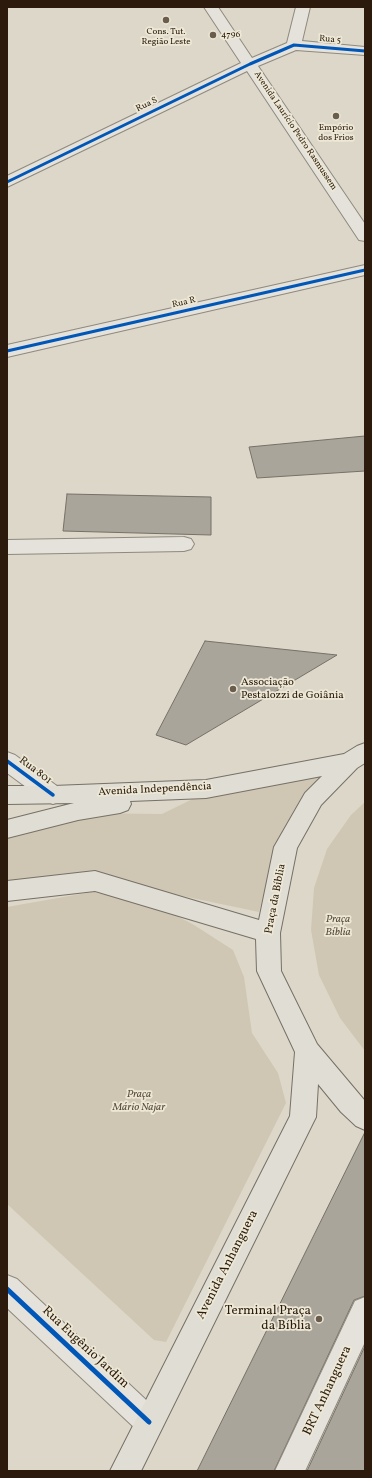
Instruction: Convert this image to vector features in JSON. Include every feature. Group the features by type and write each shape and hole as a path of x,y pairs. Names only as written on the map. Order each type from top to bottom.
{"main road":[{"name":"Avenida Independência","path":"7,795 53,795 206,789 357,757"},
{"name":"Praça da Bíblia","path":"357,757 313,799 286,847 268,934 269,971 308,1052 350,1104 365,1118"},
{"path":"7,829 78,811 206,789"},
{"path":"7,891 95,881 268,934"},
{"name":"Avenida Anhanguera","path":"125,1471 303,1117 308,1052"}],"street":[{"name":"Avenida Laurício Pedro Rasmussem","path":"211,7 365,236"},
{"path":"294,45 303,7"},
{"name":"Rua S","path":"7,182 250,64 294,45"},
{"name":"Rua 5","path":"294,45 365,51"},
{"name":"Rua R","path":"7,351 365,270"},
{"path":"7,547 184,544"},
{"name":"Rua 801","path":"7,760 53,795"},
{"name":"Rua Eugênio Jardim","path":"7,1289 149,1422"},
{"name":"BRT Anhanguera","path":"290,1471 365,1311"}],"green space":[{"path":"346,765 276,848 259,912 97,878 7,887 7,831 77,813 162,814 209,791"},
{"name":"Praça Bíblia","path":"365,802 365,1051 340,1018 319,975 311,930 314,888 327,849 351,815"},
{"name":"Praça Mário Najar","path":"92,892 156,905 194,925 233,950 244,977 252,1033 278,1073 286,1103 166,1342 154,1340 7,1204 7,907"}],"building":[{"path":"365,436 365,471 257,478 249,447"},
{"path":"67,494 211,497 211,535 63,531"},
{"path":"205,641 337,655 186,745 156,735"},
{"name":"Terminal Praça da Bíblia","path":"365,1132 365,1296 354,1300 274,1471 197,1471"},
{"path":"365,1346 365,1471 307,1471"}],"cycle path":[{"path":"7,182 250,64 294,45 365,51"},
{"path":"7,351 365,270"},
{"path":"7,761 53,795"},
{"path":"7,1289 149,1422"}],"place":[{"name":"Cons. Tut. Região Leste","path":"166,20"},
{"name":"4796","path":"213,35"},
{"name":"Empório dos Frios","path":"336,116"},
{"name":"Associação Pestalozzi de Goiânia","path":"233,689"},
{"name":"Terminal Praça da Bíblia","path":"319,1319"}]}
